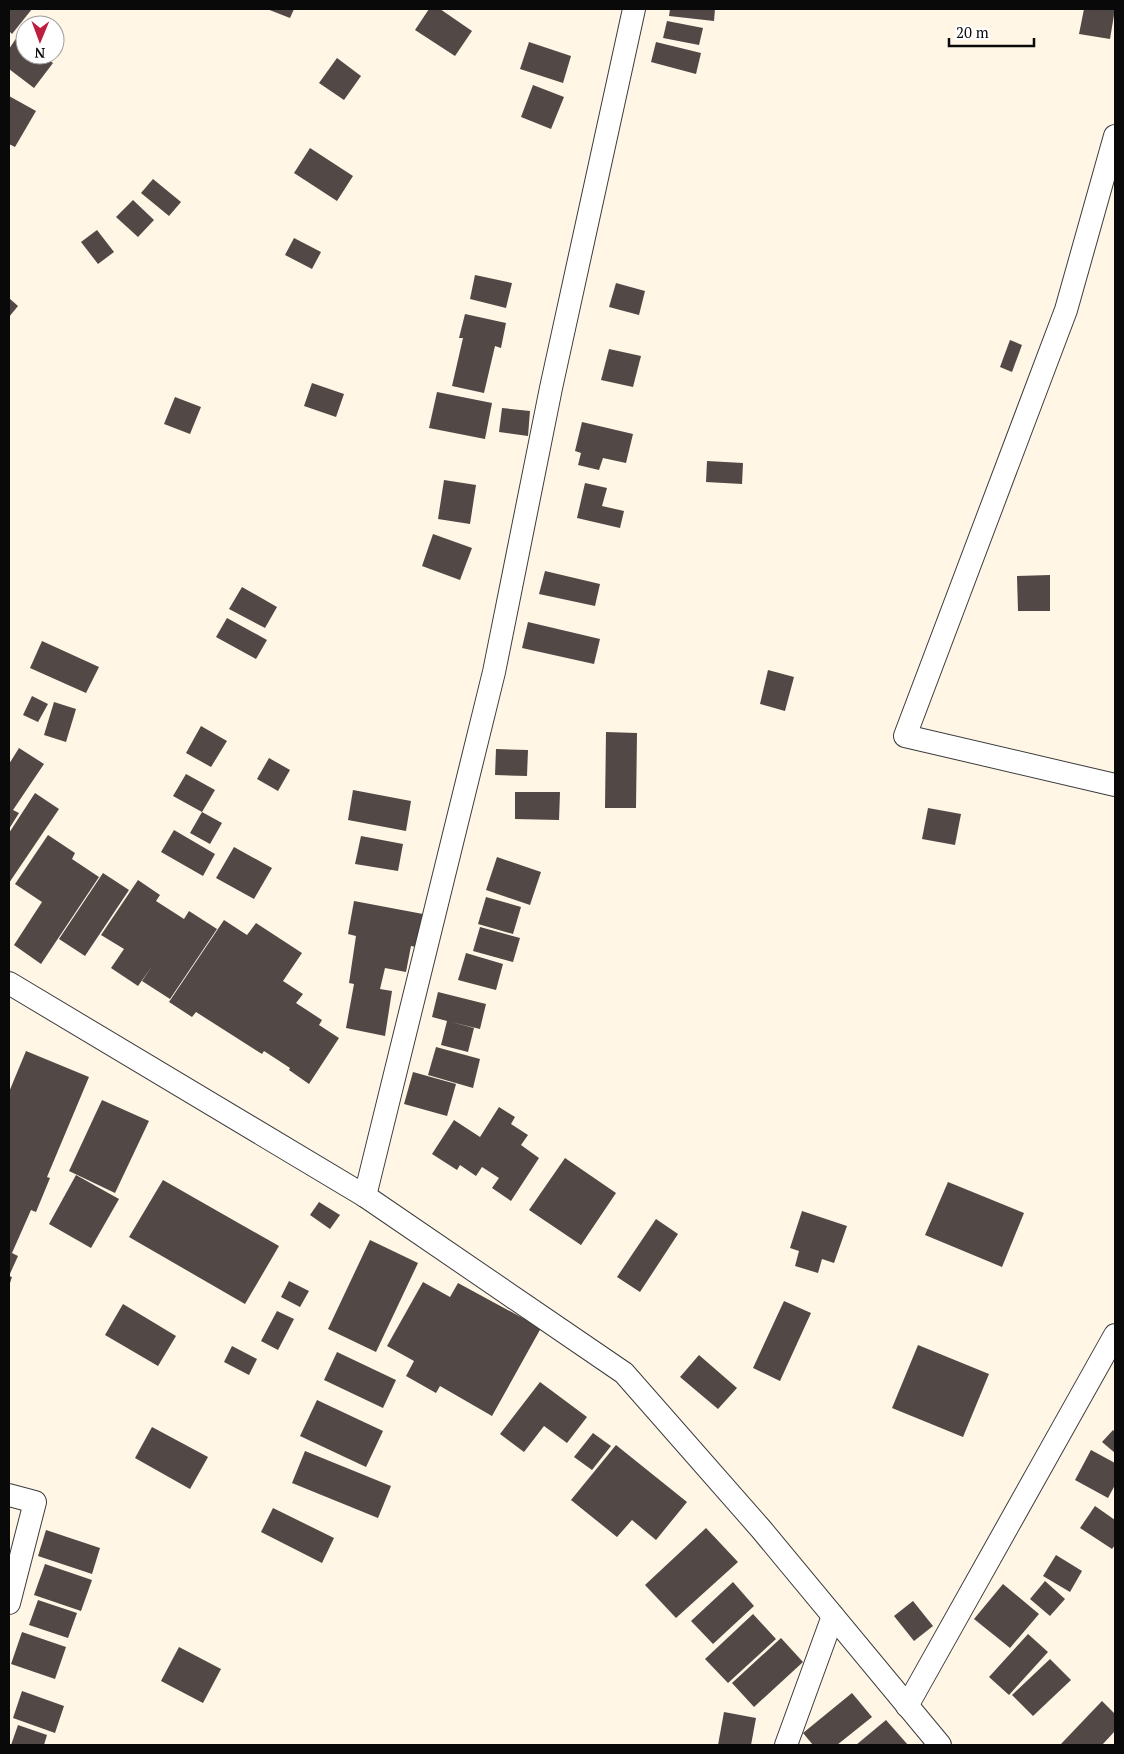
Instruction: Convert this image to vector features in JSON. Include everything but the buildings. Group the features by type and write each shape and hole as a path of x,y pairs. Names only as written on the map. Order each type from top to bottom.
{"street":[{"path":"365,1196 494,672 550,388 634,9"},
{"path":"1115,136 1066,310 906,736 1115,785"},
{"path":"9,983 365,1196 624,1373 761,1529 940,1745"},
{"path":"907,1706 1115,1335"},
{"path":"9,1495 35,1502 9,1603"},
{"path":"786,1745 833,1616"}]}
